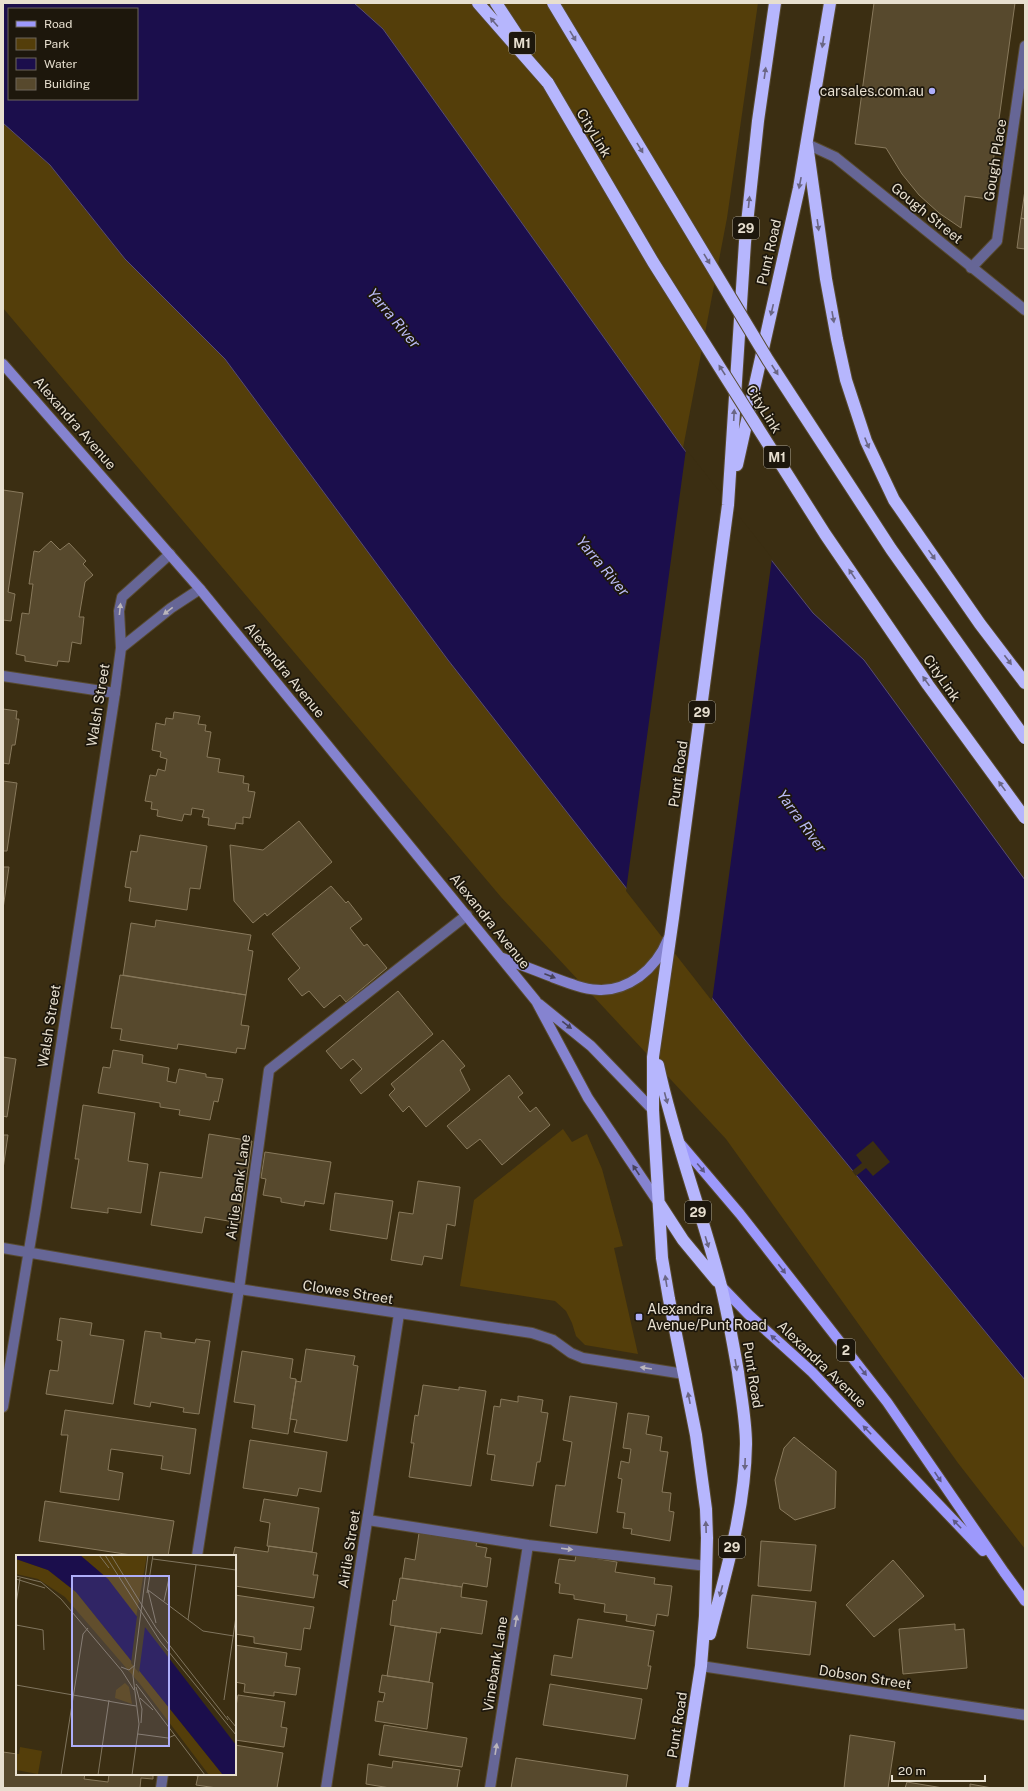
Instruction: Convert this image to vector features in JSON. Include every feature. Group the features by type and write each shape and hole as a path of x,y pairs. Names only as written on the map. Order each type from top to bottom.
{"highway":[{"path":"478,3 548,84"},
{"name":"CityLink","path":"496,3 548,84 653,262 825,534 928,685 1025,818"},
{"path":"553,3 768,360 891,549 1025,738"},
{"name":"Punt Road","path":"735,458 740,293 758,121 775,3"},
{"name":"Punt Road","path":"682,1788 701,1666 707,1566 706,1509 696,1435 665,1280 658,1202 653,1110 653,1057 735,458 799,188 830,3"},
{"path":"807,144 826,279 837,339 846,380 866,441 894,500 980,624 1025,683"},
{"name":"Punt Road","path":"655,1046 660,1078 676,1138 720,1285 733,1344 745,1425 745,1461 742,1496 736,1533 701,1666"},
{"name":"Alexandra Avenue","path":"653,1110 676,1138"},
{"name":"Alexandra Avenue","path":"658,1202 683,1240 720,1285"}],"main road":[{"name":"Alexandra Avenue","path":"676,1138 740,1214 887,1402 1025,1601"},
{"name":"Alexandra Avenue","path":"720,1285 748,1314 812,1372 1004,1572"}],"street":[{"name":"Gough Place","path":"971,268 997,241 1025,46"},
{"name":"Gough Street","path":"807,144 835,157 1025,310"},
{"name":"Alexandra Avenue","path":"3,364 200,589 536,1001 588,1098 658,1202"},
{"name":"Walsh Street","path":"3,1407 115,693 121,648 120,611 122,597 170,554"},
{"name":"Walsh Street","path":"121,648 171,608 200,589"},
{"path":"3,676 115,693"},
{"name":"Airlie Bank Lane","path":"197,1555 239,1289 269,1070 467,915"},
{"path":"500,957 582,988 595,991 609,990 635,980 647,971 659,956 666,942 673,918"},
{"name":"Alexandra Avenue","path":"536,1001 591,1046 653,1110"},
{"name":"Clowes Street","path":"3,1248 239,1289 532,1333 553,1340 568,1351 584,1358 684,1374"},
{"name":"Airlie Street","path":"326,1788 399,1314"},
{"path":"368,1520 528,1545 707,1566"},
{"name":"Vinebank Lane","path":"490,1788 528,1545"},
{"name":"Dobson Street","path":"701,1666 1025,1715"},
{"path":"161,1788 163,1775"}],"green space":[{"path":"354,3 758,3 727,218 683,448 383,29"},
{"path":"3,123 50,165 125,259 225,359 448,660 745,1040 1025,1380 1025,1549 958,1463 726,1139 501,897 3,308"},
{"path":"563,1129 572,1142 587,1134 602,1169 623,1246 614,1248 638,1354 585,1345 576,1336 566,1311 555,1301 460,1286 474,1200"}],"water":[{"name":"Yarra River","path":"3,3 354,3 383,29 683,448 813,613 864,660 1025,880 1025,1380 745,1040 448,660 225,359 125,259 50,165 3,123"}],"pier":[{"path":"686,449 772,558 712,1001 626,891"},
{"path":"873,1141 890,1162 873,1176 866,1168 856,1176 852,1171 862,1163 856,1155"}],"building":[{"name":"carsales.com.au","path":"874,3 1015,3 988,199 965,196 961,228 939,213 919,195 902,174 886,148 855,144"},
{"path":"1025,190 1025,219 1021,218"},
{"path":"1021,218 1025,219 1025,249 1017,248"},
{"path":"3,490 23,493 8,592 15,594 11,621 3,620"},
{"path":"51,541 60,550 69,543 86,561 83,564 93,575 85,582 79,617 84,617 81,644 72,642 69,662 58,661 57,666 25,661 25,656 16,654 22,613 29,614 33,584 29,584 34,551 39,552"},
{"path":"3,709 17,711 16,719 19,719 15,745 12,745 9,764 3,763"},
{"path":"174,712 200,716 198,724 206,725 205,731 211,732 207,757 220,759 218,772 244,776 243,783 249,784 248,791 255,792 250,818 243,817 243,824 236,823 235,829 208,825 209,818 202,817 204,810 192,808 191,815 184,814 182,821 157,816 158,810 151,809 152,802 145,801 150,775 156,776 158,769 165,771 167,759 160,757 161,752 152,750 156,723 165,725 166,718 173,719"},
{"path":"3,781 17,783 7,851 3,851"},
{"path":"299,821 332,862 267,916 265,913 253,923 234,901 230,845 263,850"},
{"path":"140,835 207,846 200,889 190,888 187,910 129,901 131,888 125,887 131,851 137,852"},
{"path":"3,867 9,867 3,909"},
{"path":"331,886 346,903 348,901 362,919 350,928 364,946 367,944 387,968 346,1002 340,995 324,1008 309,991 302,996 288,979 300,968 272,934"},
{"path":"156,920 251,935 248,950 253,951 246,995 123,975 131,923 155,927"},
{"path":"120,975 246,995 241,1025 249,1026 245,1049 237,1048 236,1053 178,1044 177,1049 120,1040 122,1029 111,1028"},
{"path":"398,991 433,1034 361,1094 350,1080 362,1069 353,1059 341,1069 326,1051"},
{"path":"443,1040 465,1066 460,1070 470,1090 426,1127 409,1106 403,1112 389,1095 395,1089 391,1084"},
{"path":"113,1050 143,1055 142,1063 169,1068 167,1081 176,1083 179,1069 206,1074 206,1077 223,1079 218,1102 214,1101 210,1120 179,1115 180,1110 160,1107 160,1103 98,1093 103,1067 110,1068"},
{"path":"3,1057 16,1059 7,1117 3,1116"},
{"path":"509,1075 523,1093 518,1097 530,1112 536,1107 550,1125 502,1165 480,1139 467,1149 447,1126"},
{"path":"83,1105 135,1113 128,1161 148,1164 141,1213 108,1208 108,1213 71,1208 79,1159 75,1159"},
{"path":"209,1134 252,1141 240,1223 205,1217 202,1233 151,1225 160,1172 202,1178"},
{"path":"3,1135 8,1135 3,1169"},
{"path":"265,1152 331,1162 324,1204 305,1201 304,1206 281,1202 281,1198 263,1195 266,1179 261,1178"},
{"path":"418,1181 460,1187 455,1226 447,1224 442,1259 424,1256 422,1265 391,1260 399,1212 413,1214"},
{"path":"335,1193 393,1201 387,1239 330,1230"},
{"path":"60,1318 92,1323 90,1335 124,1340 113,1404 46,1394 50,1370 58,1371 62,1341 57,1340"},
{"path":"145,1331 161,1333 161,1338 195,1343 196,1339 210,1341 199,1414 183,1412 184,1408 151,1402 150,1407 134,1404"},
{"path":"306,1349 355,1356 353,1365 358,1366 347,1441 294,1432 297,1420 290,1419 296,1381 301,1382"},
{"path":"242,1351 293,1359 290,1378 296,1379 296,1381 288,1434 252,1428 255,1405 234,1402"},
{"path":"423,1385 459,1390 459,1387 486,1391 471,1486 409,1477 414,1443 411,1443 415,1415 418,1416"},
{"path":"518,1396 543,1400 541,1412 548,1413 540,1462 537,1462 533,1486 491,1480 495,1455 487,1454 494,1406 500,1407 501,1399 518,1402"},
{"path":"570,1396 617,1403 597,1533 550,1526 556,1485 565,1486 572,1442 563,1440"},
{"path":"65,1410 196,1429 190,1474 161,1469 163,1456 111,1449 108,1470 123,1473 119,1500 60,1492 68,1435 61,1435"},
{"path":"628,1413 649,1416 646,1434 662,1437 660,1451 668,1452 662,1492 671,1493 669,1511 674,1512 670,1541 631,1534 632,1529 623,1528 625,1513 617,1512 622,1479 618,1478 621,1461 629,1463 631,1449 623,1448"},
{"path":"794,1437 836,1471 835,1508 795,1520 780,1509 775,1480 784,1448"},
{"path":"250,1440 327,1452 321,1492 299,1488 297,1496 243,1488"},
{"path":"264,1499 319,1508 312,1552 267,1546 270,1523 260,1521"},
{"path":"45,1501 174,1521 168,1555 131,1555 39,1541"},
{"path":"419,1533 477,1542 476,1546 487,1548 485,1557 491,1558 487,1587 463,1583 462,1587 402,1578 405,1558 415,1560"},
{"path":"761,1541 816,1545 811,1591 758,1586"},
{"path":"269,1546 317,1553 313,1575 318,1575 314,1598 236,1586 236,1555 233,1555 235,1547 268,1552"},
{"path":"576,1555 617,1562 615,1572 655,1578 654,1584 672,1586 668,1616 657,1614 655,1626 626,1621 627,1615 604,1612 605,1604 574,1599 574,1595 559,1593 560,1584 555,1583 559,1559 575,1561"},
{"path":"893,1560 924,1596 874,1637 846,1605"},
{"path":"400,1578 462,1587 461,1597 487,1601 482,1634 441,1628 440,1633 390,1625 393,1600 396,1601"},
{"path":"236,1595 314,1607 310,1629 304,1628 301,1650 254,1643 254,1637 236,1634"},
{"path":"752,1595 816,1602 810,1655 747,1648"},
{"path":"578,1619 654,1631 648,1666 651,1666 647,1689 551,1675 554,1655 572,1658"},
{"path":"955,1624 955,1630 964,1629 967,1668 903,1674 899,1629"},
{"path":"395,1626 437,1632 429,1682 387,1676"},
{"path":"236,1645 287,1653 285,1666 300,1668 296,1695 274,1692 274,1696 244,1692 245,1684 236,1682"},
{"path":"382,1675 433,1683 427,1729 375,1721 378,1701 383,1702 385,1693 379,1692"},
{"path":"550,1684 642,1699 635,1739 543,1725"},
{"path":"238,1695 285,1702 281,1727 287,1728 284,1747 236,1740 236,1706"},
{"path":"384,1725 467,1738 462,1767 379,1755"},
{"path":"850,1735 895,1742 888,1788 844,1788"},
{"path":"236,1745 283,1753 277,1788 217,1788 196,1785 198,1776 194,1775 236,1775"},
{"path":"3,1752 16,1754 16,1775 85,1775 84,1779 108,1782 109,1775 153,1775 153,1779 141,1778 140,1788 3,1788"},
{"path":"516,1758 628,1775 626,1788 511,1788"},
{"path":"393,1761 460,1770 457,1788 390,1788 366,1784 368,1764 392,1768"},
{"path":"907,1782 943,1788 905,1788"},
{"path":"970,1784 992,1788 970,1788"}],"place":[{"name":"carsales.com.au","path":"932,91"},
{"name":"Alexandra Avenue/Punt Road","path":"639,1317"}]}
